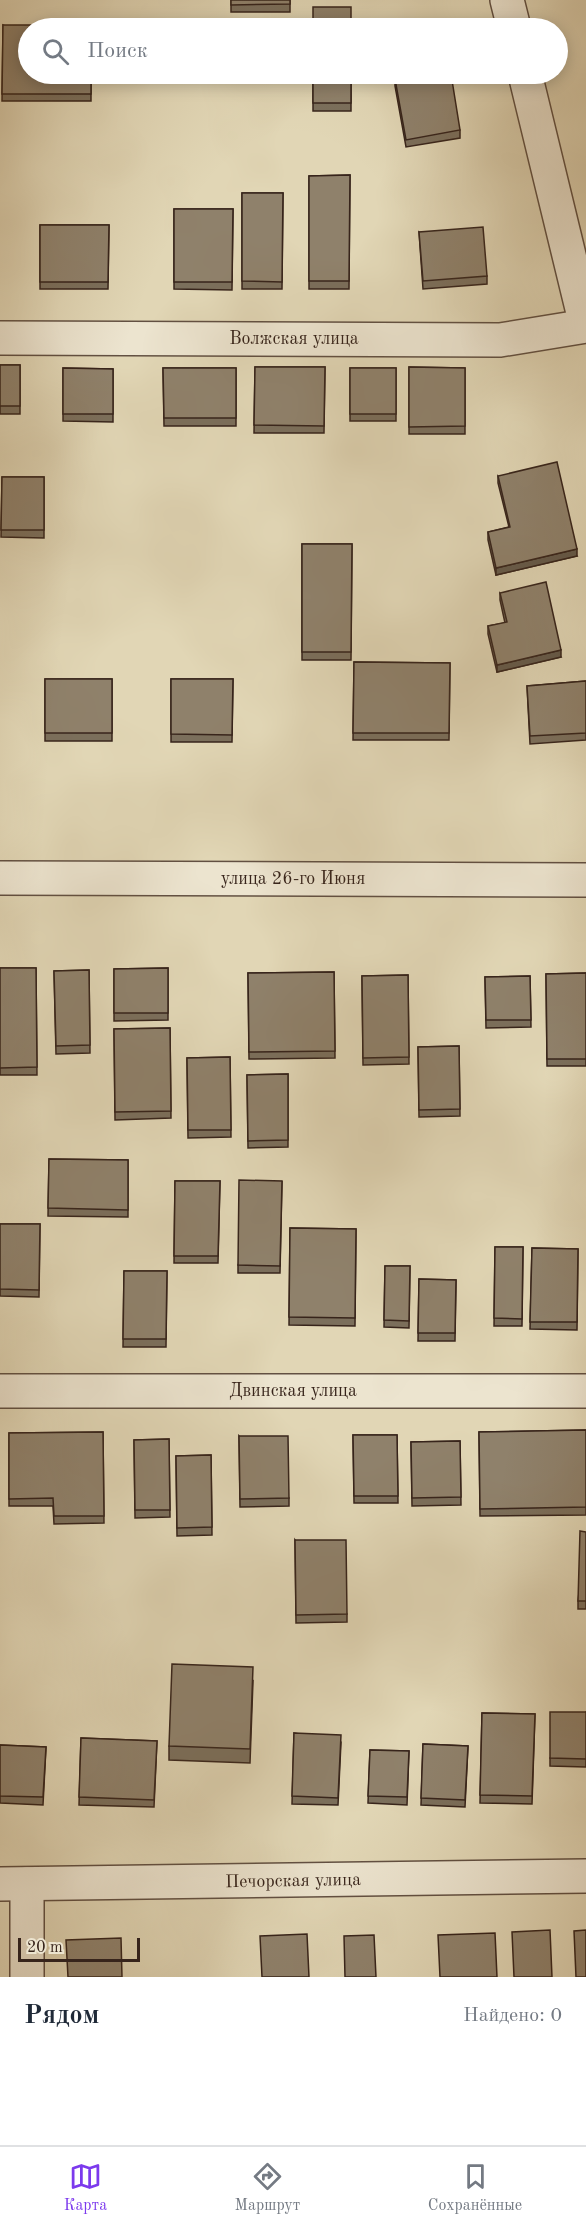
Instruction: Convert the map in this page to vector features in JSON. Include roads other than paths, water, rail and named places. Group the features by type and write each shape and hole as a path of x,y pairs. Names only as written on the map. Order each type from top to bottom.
{"street":[{"path":"507,0 512,18"},
{"path":"527,84 586,325"},
{"name":"Волжская улица","path":"0,338 500,340 586,325"},
{"name":"улица 26-го Июня","path":"0,878 586,880"},
{"name":"Двинская улица","path":"0,1391 586,1391"},
{"name":"Печорская улица","path":"14,1884 586,1876"},
{"path":"14,1884 27,1977"}]}
